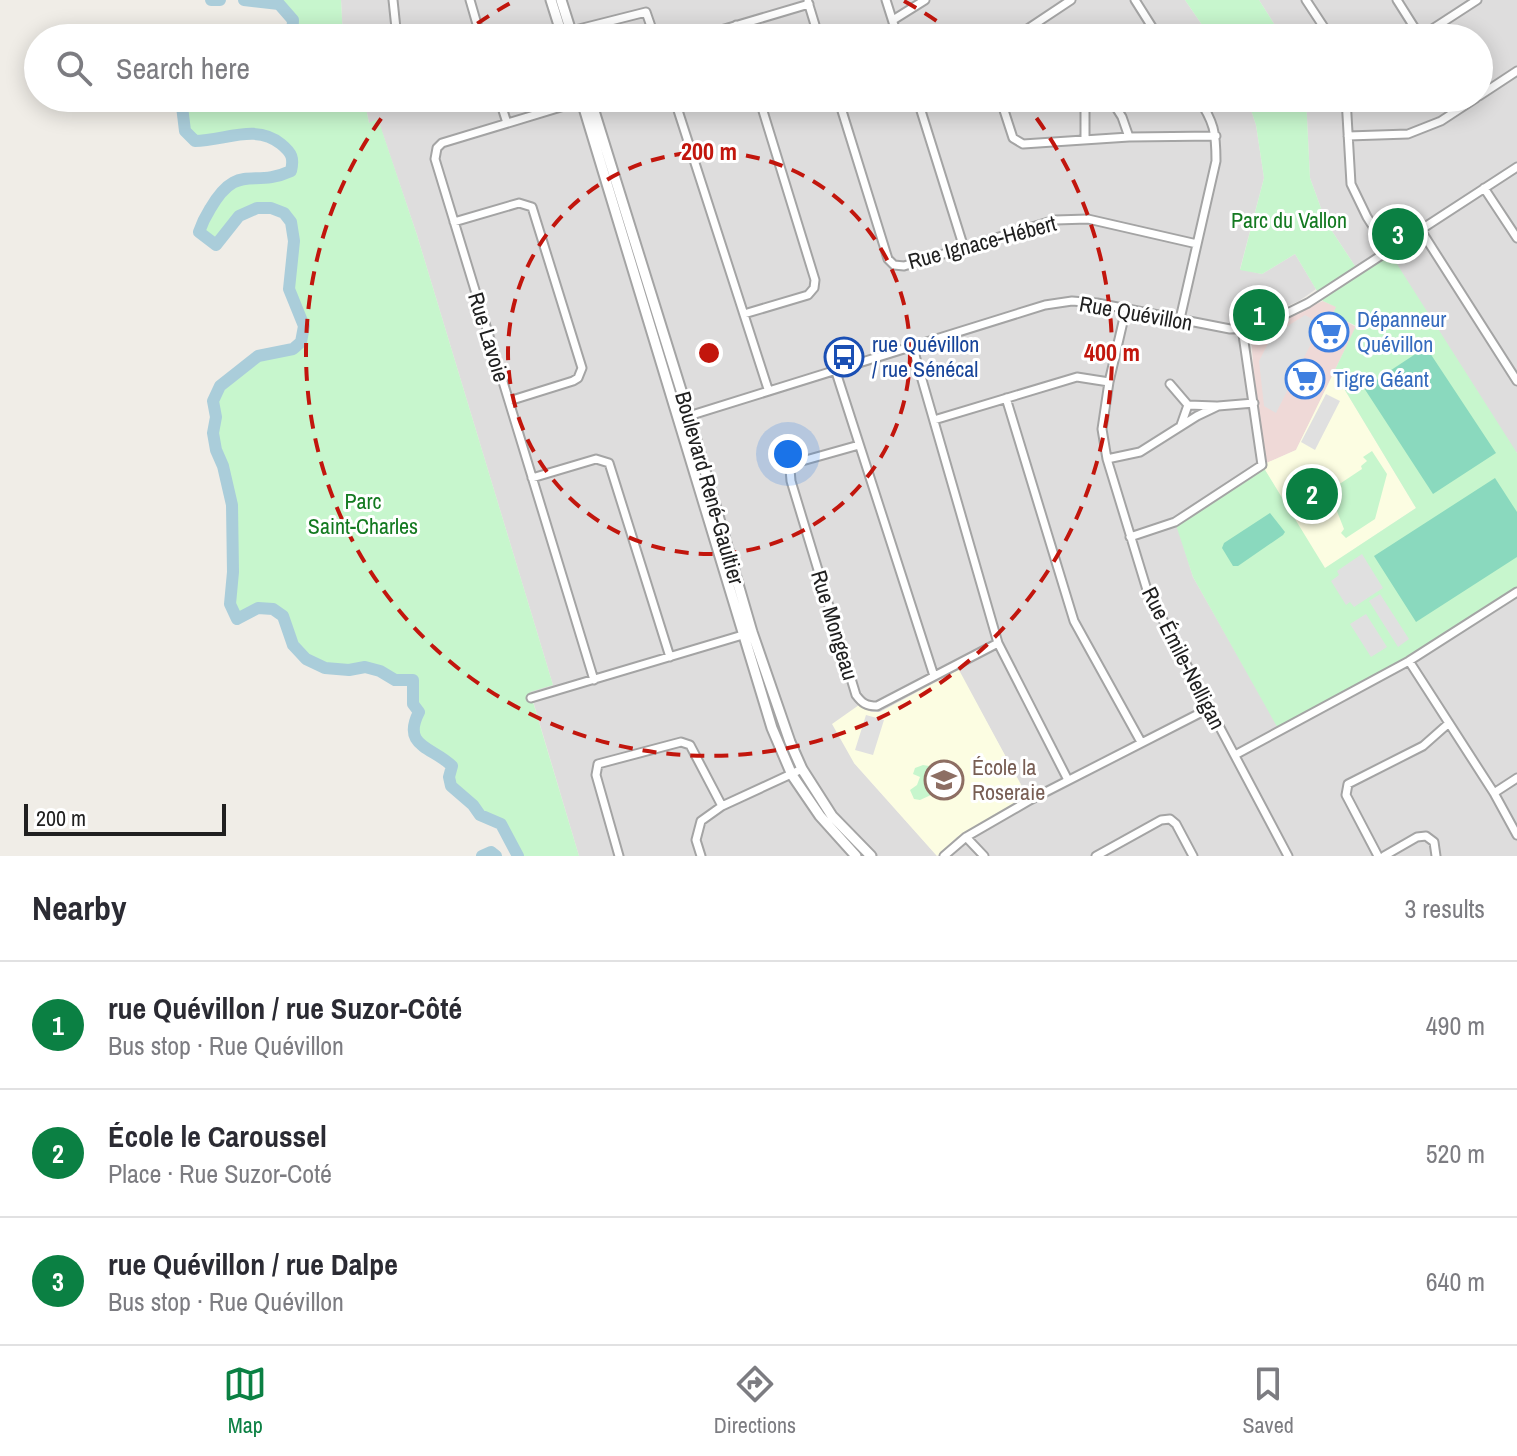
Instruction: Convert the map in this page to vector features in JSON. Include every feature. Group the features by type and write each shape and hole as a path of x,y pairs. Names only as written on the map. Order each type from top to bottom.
{"street":[{"path":"395,0 396,24"},
{"path":"470,0 477,24"},
{"path":"551,0 562,24"},
{"path":"561,0 565,24"},
{"path":"886,0 894,24"},
{"path":"893,20 925,0"},
{"path":"1035,24 1071,0"},
{"path":"1135,0 1150,24"},
{"path":"1306,0 1322,24"},
{"path":"1397,0 1413,24"},
{"path":"1441,24 1477,0"},
{"path":"739,24 808,2 815,24"},
{"path":"605,24 646,12 650,24"},
{"path":"1493,87 1517,71"},
{"path":"503,112 507,123"},
{"name":"Rue Lavoie","path":"543,112 442,143 437,148 435,159 594,680"},
{"name":"Boulevard René-Gaultier","path":"590,112 748,633 772,728 792,775 820,816 856,856"},
{"path":"679,112 768,389"},
{"path":"744,314 808,295 814,288 815,280 763,112"},
{"name":"Rue Ignace-Hébert","path":"842,112 888,259 894,265 904,266 1055,220 1088,219 1197,244"},
{"path":"924,112 964,248"},
{"path":"1005,112 1013,138 1032,145 1085,139 1216,136"},
{"path":"1085,112 1085,139"},
{"path":"1119,112 1129,137"},
{"path":"1180,319 1216,161 1216,136 1207,112"},
{"path":"1347,112 1351,184 1388,250"},
{"path":"1348,136 1408,134 1441,121 1451,112"},
{"name":"Rue Quévillon","path":"684,417 1045,305 1072,301 1230,329 1259,327 1278,319 1517,167"},
{"path":"1484,188 1517,238"},
{"path":"454,222 519,203 529,205 534,210 582,368 573,381 509,401"},
{"path":"1420,229 1517,381"},
{"name":"Rue Émile-Nelligan","path":"1126,309 1102,429 1107,459 1130,537 1147,590 1288,856"},
{"path":"1130,537 1175,522 1262,465 1242,328"},
{"path":"912,345 998,643 1068,780"},
{"path":"835,369 934,676"},
{"path":"934,420 1077,377 1109,382"},
{"path":"1170,384 1188,405 1254,403"},
{"path":"1006,398 1074,621 1141,742"},
{"path":"1181,425 1188,405"},
{"path":"1107,459 1140,452 1181,425 1218,406"},
{"name":"Rue Mongeau","path":"859,445 795,463 790,469 791,481 856,695 862,703 877,706 998,643"},
{"path":"532,478 596,459 609,463 670,657"},
{"path":"1235,755 1409,661 1517,592"},
{"path":"531,698 748,633"},
{"name":"Boulevard René-Gaultier","path":"748,633 802,769 832,816 871,856"},
{"path":"1409,661 1494,793 1517,835"},
{"path":"944,856 966,837 1068,780 1210,708"},
{"path":"1436,856 1434,842 1426,836 1417,837 1381,856 1346,795 1348,784 1423,746 1449,723"},
{"path":"619,856 596,775 598,764 681,742 690,745 722,806"},
{"path":"701,856 696,840 701,821 722,806 802,769"},
{"path":"1494,793 1517,778"},
{"path":"1098,855 1161,820 1170,819 1176,824 1193,856"},
{"path":"966,837 984,856"}],"shaded area":[{"path":"341,0 1185,0 1201,24 342,24"},
{"path":"1259,0 1517,0 1517,453 1357,269 1326,222 1310,178 1307,112 1493,112 1493,24 1274,24"},
{"path":"367,112 1252,112 1264,178 1240,269 1262,274 1295,254 1316,289 1299,301 1242,328 1262,465 1176,522 1193,577 1281,732 1517,592 1517,856 939,856 957,837 1028,797 958,670 880,712 872,712 854,763 937,856 579,856 530,691 553,685 417,235 378,120 369,123"},
{"path":"1323,301 1337,307 1333,314 1356,327 1296,450 1262,465 1251,338 1259,329"},
{"path":"1305,315 1321,324 1276,413 1264,406 1259,361 1272,336"},
{"path":"1334,372 1416,508 1324,569 1262,465 1296,450"},
{"path":"1326,394 1340,401 1315,450 1301,442"},
{"path":"1362,554 1383,588 1354,607 1350,602 1346,605 1331,581 1339,575 1337,571"},
{"path":"1380,594 1409,639 1398,647 1369,601"},
{"path":"1366,614 1387,647 1371,657 1350,624"},
{"name":"École la Roseraie","path":"959,670 1028,798 957,837 937,856 854,763 832,724 859,705 871,712 880,712"},
{"path":"866,715 884,720 873,755 855,750"}],"green space":[{"path":"244,0 341,0 342,24 293,24 293,20 279,4"},
{"path":"1185,0 1259,0 1274,24 1201,24"},
{"name":"Parc Saint-Charles","path":"183,112 367,112 369,123 378,119 417,235 553,685 530,692 579,856 518,856 501,824 480,815 451,786 449,777 452,766 421,745 413,733 418,712 413,704 413,680 395,680 365,667 349,670 325,668 306,659 293,645 283,616 273,609 258,608 237,619 230,604 232,505 216,450 213,401 220,386 258,356 293,349 301,341 304,326 289,289 294,241 291,222 284,213 271,208 257,208 239,216 216,245 199,232 210,209 229,185 291,171 292,159 281,144 261,135 195,141 185,131"},
{"name":"Parc du Vallon","path":"1252,112 1307,112 1310,178 1326,222 1357,269 1388,250 1517,453 1517,592 1409,661 1280,732 1193,577 1175,522 1262,465 1325,568 1416,508 1334,372 1356,326 1333,314 1336,307 1323,301 1295,254 1262,274 1240,270 1264,178"},
{"path":"1426,347 1496,453 1433,494 1364,388"},
{"path":"1372,451 1387,474 1375,519 1346,538 1341,533 1344,529 1329,491 1362,469 1361,466 1367,461 1363,457"},
{"path":"1495,478 1517,512 1517,557 1416,622 1374,556"},
{"path":"1270,513 1285,532 1283,535 1238,566 1233,566 1222,548 1224,543"},
{"path":"929,766 933,775 929,785 931,795 914,799 910,790 917,785 920,777 913,774 915,768"}],"waterway":[{"path":"211,0 220,0"},
{"path":"244,0 279,4 293,20 293,24"},
{"path":"183,112 185,131 195,141 261,135 281,144 292,159 291,171 229,185 210,209 199,232 216,245 239,216 257,208 271,208 284,213 291,222 294,241 289,289 304,326 301,342 293,349 258,356 220,386 213,401 216,450 232,505 230,604 237,619 258,608 273,609 283,616 293,645 306,659 325,668 349,670 365,667 395,680 413,680 413,704 419,712 414,724 417,739 452,766 449,777 451,786 480,815 501,824 518,856"},
{"path":"482,856 491,852 496,856"}],"place":[{"name":"rue Quévillon / rue Dalpe","path":"1398,234"},
{"name":"rue Quévillon / rue Suzor-Côté","path":"1259,315"},
{"name":"Dépanneur Quévillon","path":"1329,332"},
{"name":"rue Quévillon / rue Sénécal","path":"844,357"},
{"name":"Tigre Géant","path":"1305,379"},
{"name":"École le Caroussel","path":"1312,494"},
{"name":"École la Roseraie","path":"944,780"}]}
